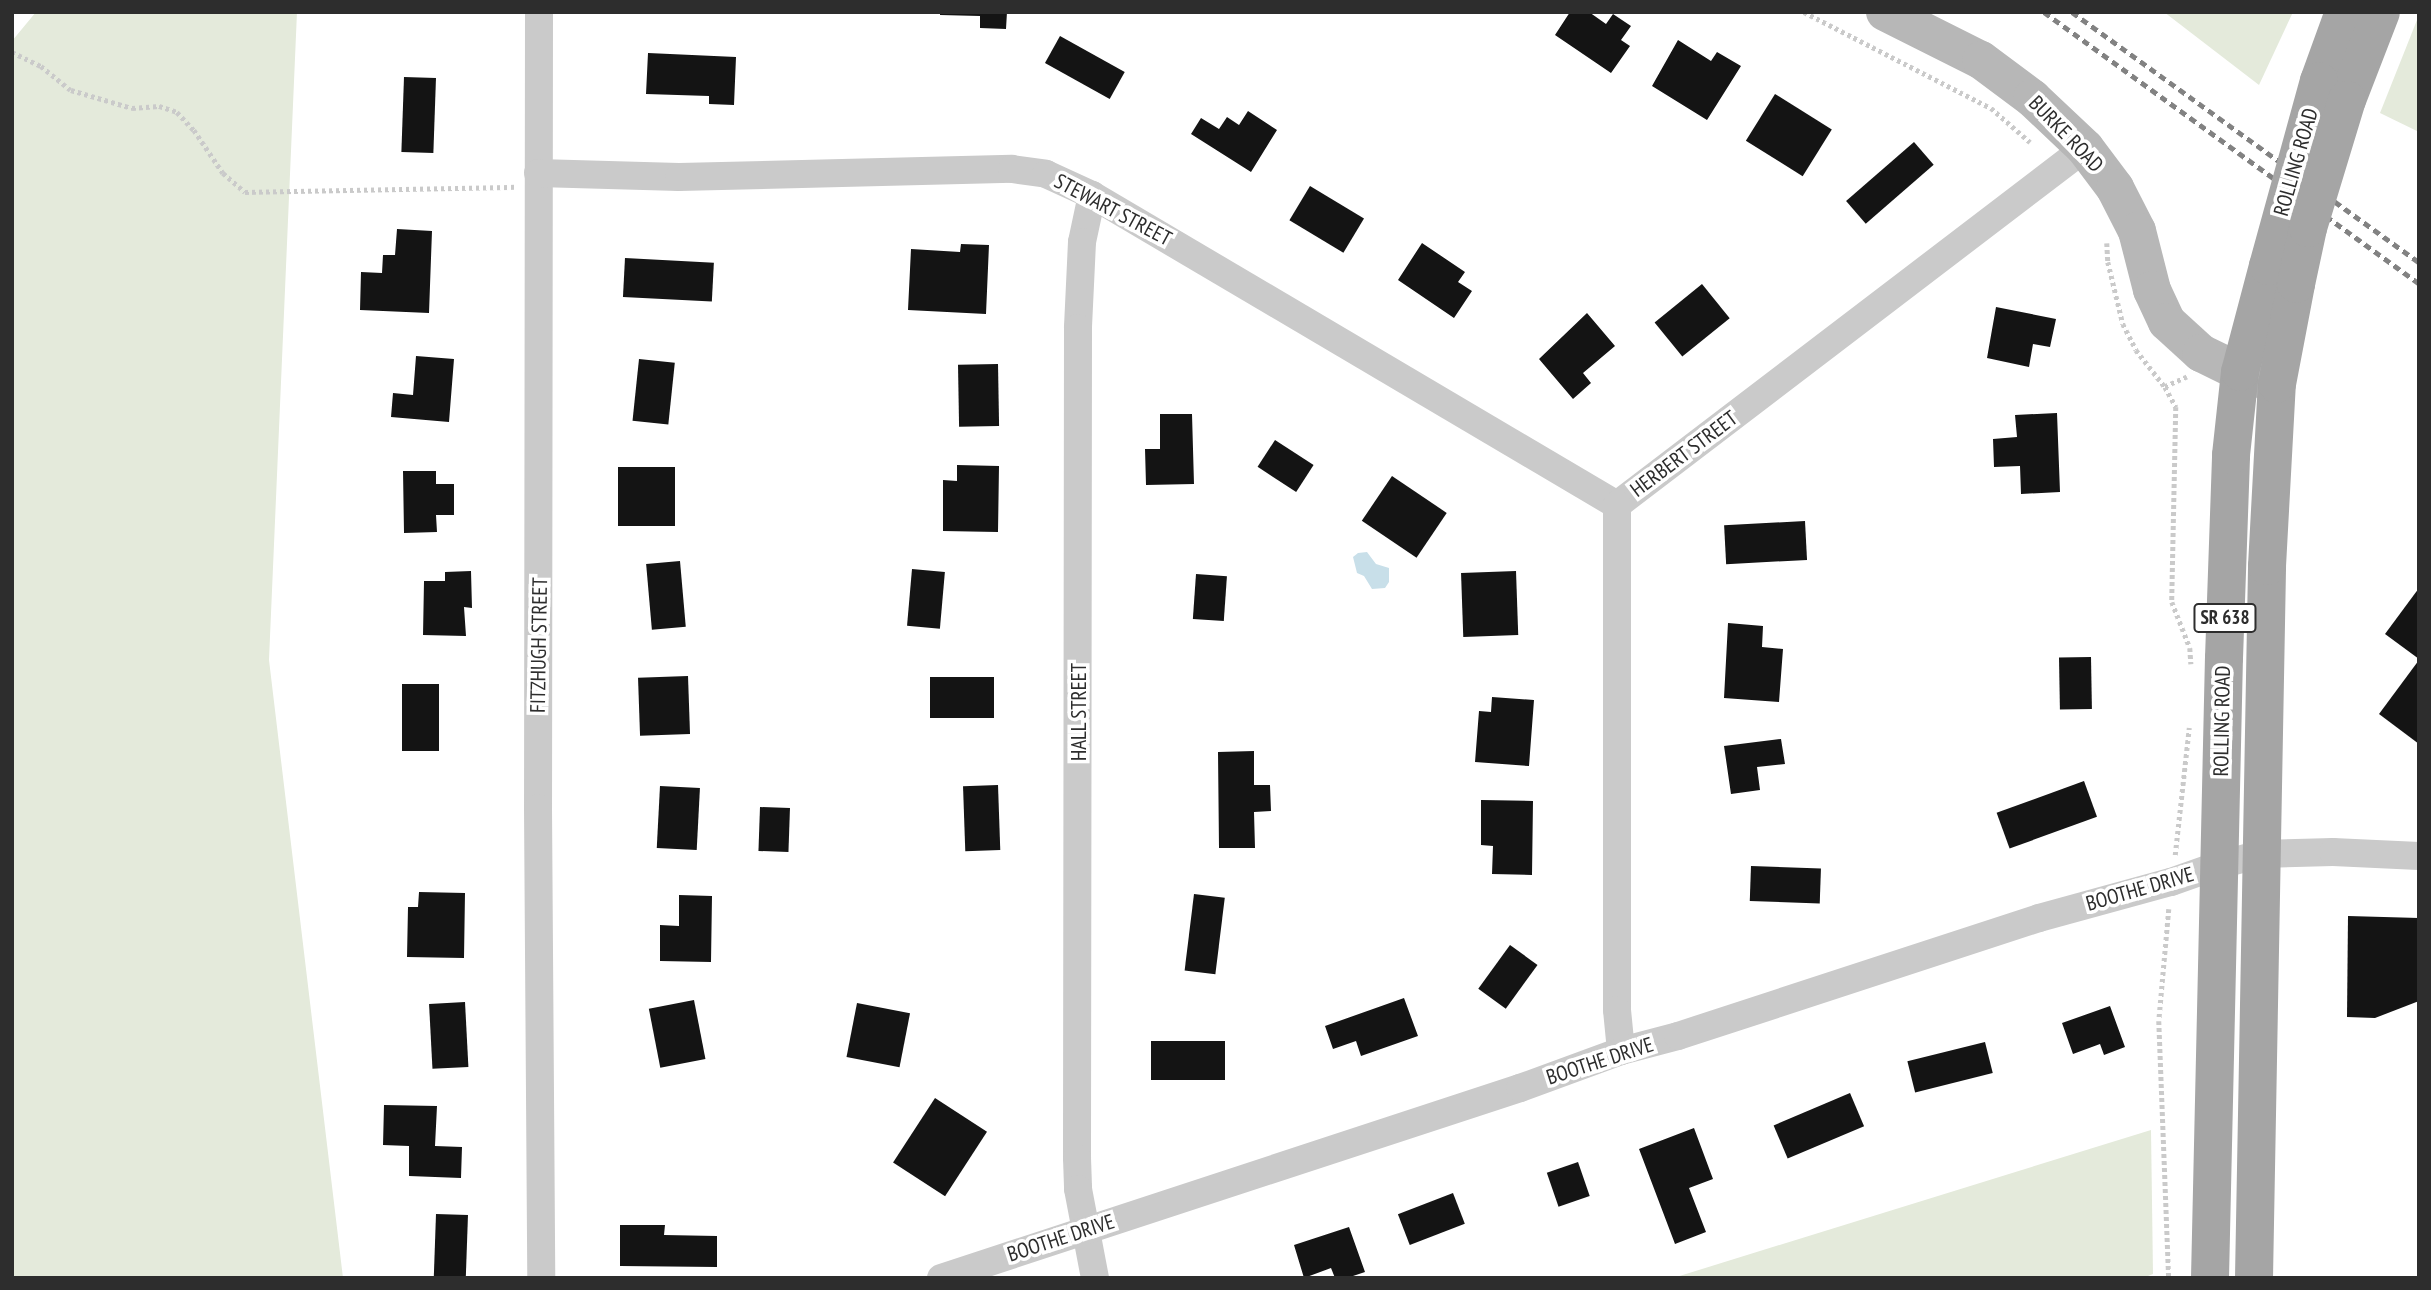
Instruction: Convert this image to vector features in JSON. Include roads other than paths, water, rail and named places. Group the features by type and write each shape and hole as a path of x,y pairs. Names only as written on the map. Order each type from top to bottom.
{"main road":[{"name":"ROLLING ROAD","path":"2210,1278 2231,455 2225,365 2308,229 2344,12"},
{"name":"ROLLING ROAD","path":"2333,90 2381,12"},
{"name":"ROLLING ROAD","path":"2254,1278 2266,578 2282,275"}],"street":[{"name":"FITZHUGH STREET","path":"539,12 541,1278"},
{"name":"BURKE ROAD","path":"1885,12 1981,60 2009,79 2085,148 2129,212 2137,231 2152,290 2167,322 2185,341 2225,365 2277,384"},
{"name":"HERBERT STREET","path":"1621,1051 1616,1010 1617,505 2085,148"},
{"name":"STEWART STREET","path":"538,180 1012,169 1046,174 1092,195 1617,505"},
{"name":"HALL STREET","path":"1092,195 1082,242 1079,328 1077,1158 1095,1278"},
{"name":"BOOTHE DRIVE","path":"941,1278 1520,1088 1621,1051 1678,1037 2039,918 2171,882 2219,864 2261,854 2333,852 2419,856"}],"water":[{"path":"1367,552 1376,564 1389,568 1389,582 1385,588 1372,589 1364,576 1357,573 1353,557"}],"railway":[{"path":"2044,12 2419,283"},
{"path":"2072,12 2419,262"}]}
